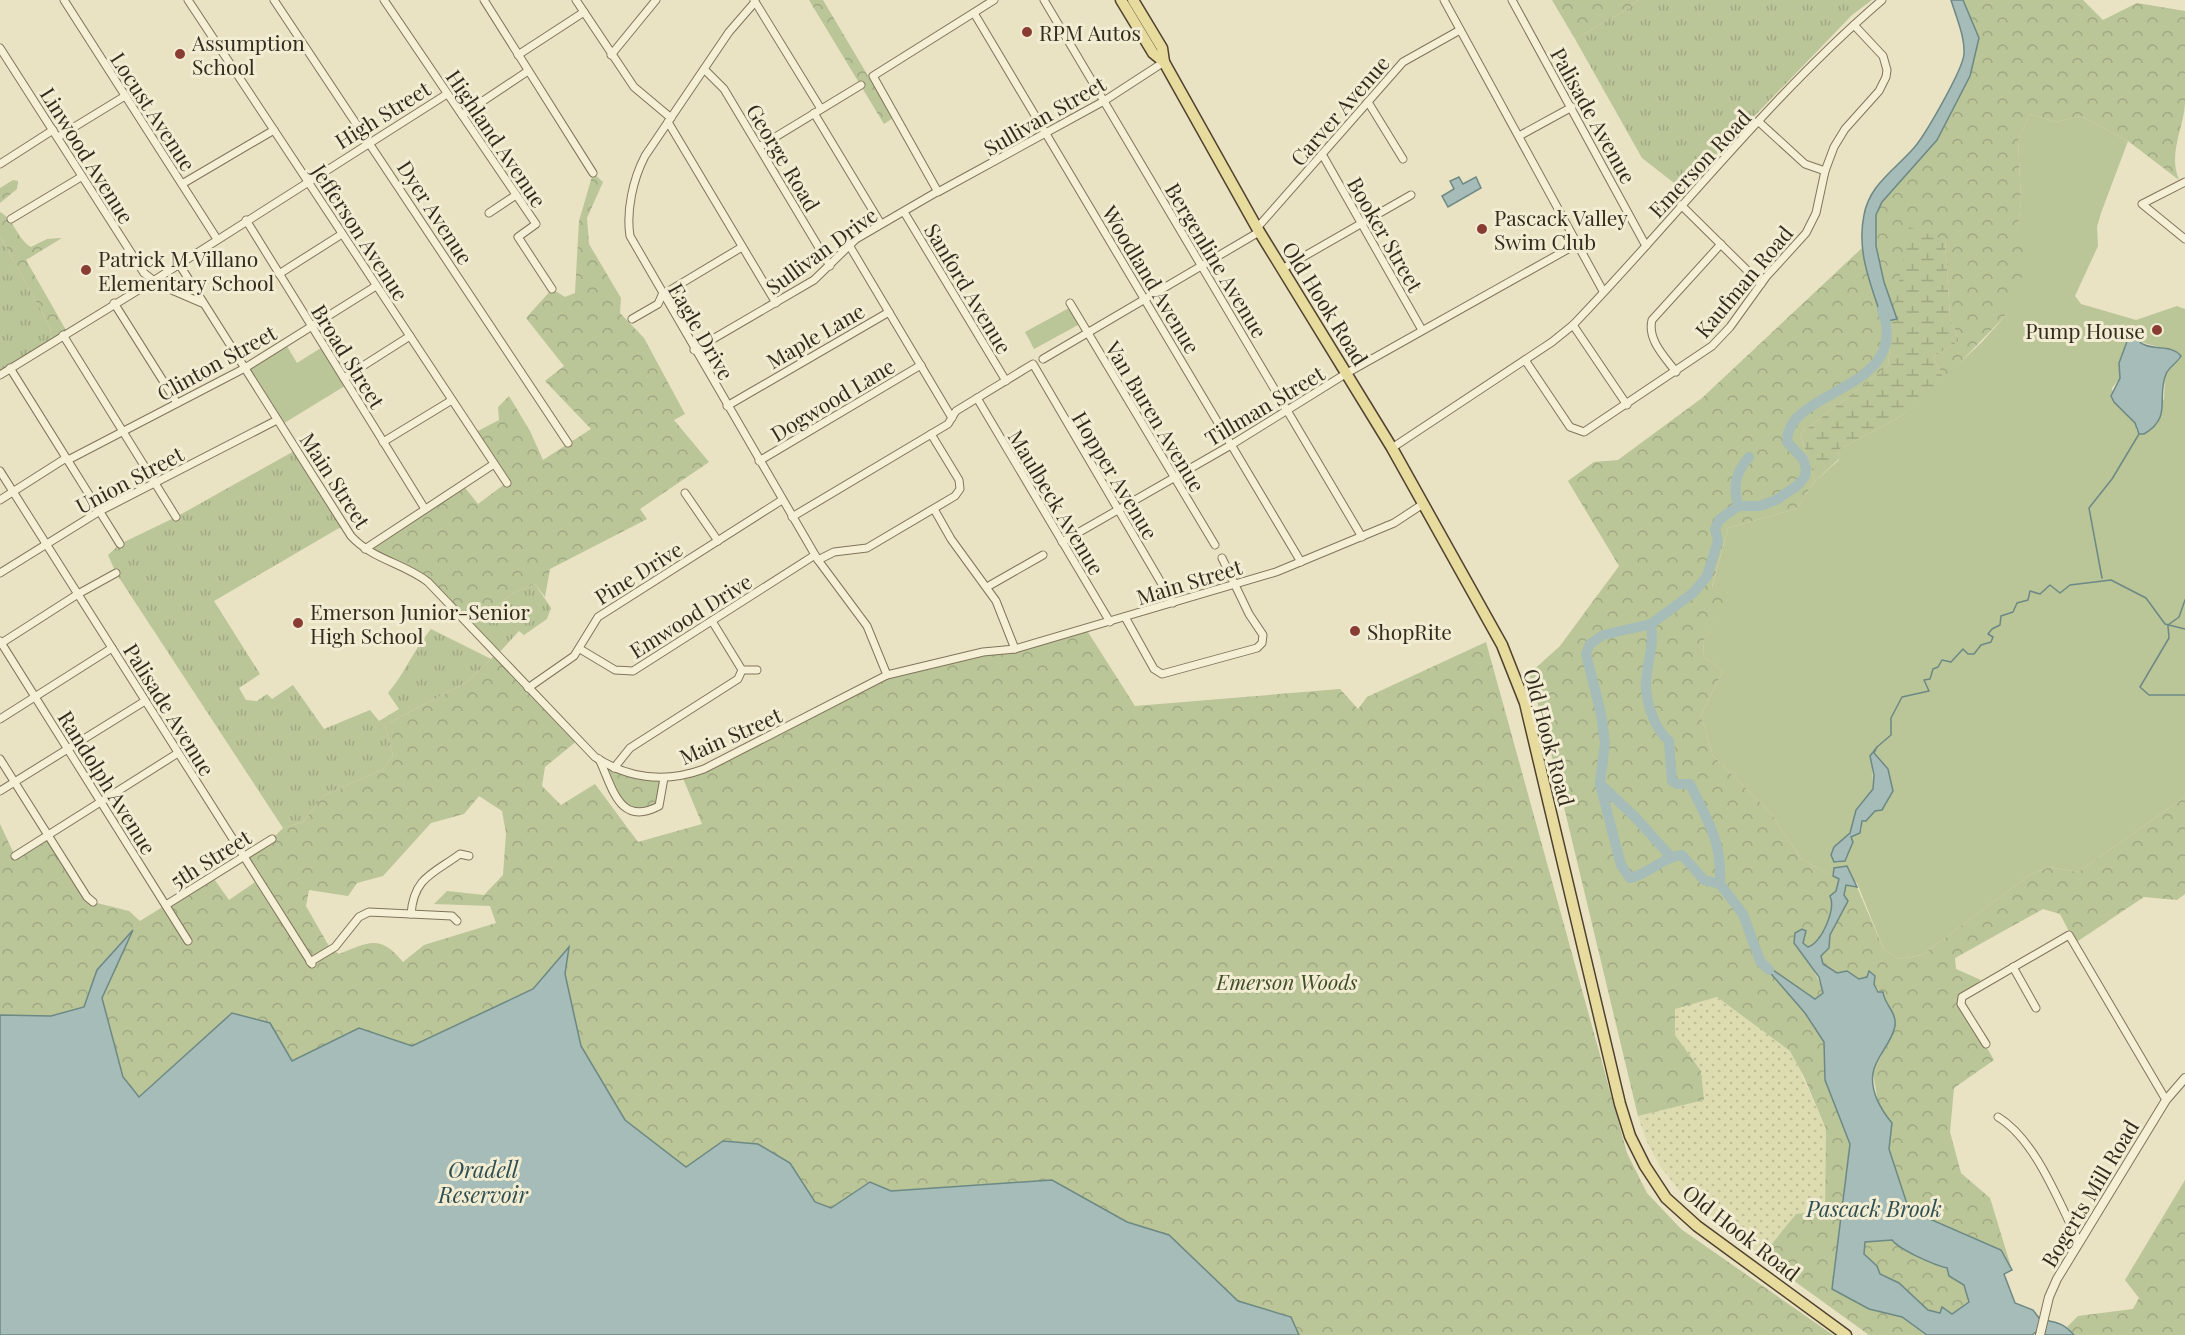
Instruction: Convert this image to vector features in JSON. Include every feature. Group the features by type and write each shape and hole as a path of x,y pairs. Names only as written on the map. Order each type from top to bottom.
{"main road":[{"name":"Old Hook Road","path":"1121,0 1153,53 1164,63 1258,230 1392,448 1502,645 1517,681 1620,1104 1635,1146 1666,1197 1697,1226 1844,1335"},
{"name":"Old Hook Road","path":"1133,0 1162,48 1164,63"}],"street":[{"name":"Locust Avenue","path":"64,0 217,239"},
{"name":"Jefferson Avenue","path":"188,0 507,483"},
{"name":"Dyer Avenue","path":"274,0 568,443"},
{"name":"Highland Avenue","path":"384,0 536,224 518,237 552,289"},
{"path":"484,0 593,173"},
{"path":"576,0 634,87 669,120 776,303"},
{"path":"611,55 656,0"},
{"path":"936,193 873,76 994,0"},
{"name":"Bergenline Avenue","path":"1044,0 1362,537"},
{"path":"1444,0 1603,291"},
{"name":"Palisade Avenue","path":"1512,0 1646,246"},
{"name":"Emerson Road","path":"1392,448 1525,360 1573,325 1681,205 1854,25 1882,0"},
{"path":"755,1 881,225"},
{"name":"Eagle Drive","path":"755,1 729,32 640,166 628,216 633,245 816,557 867,626 887,675"},
{"path":"518,55 584,12"},
{"name":"Woodland Avenue","path":"974,13 1301,562"},
{"name":"Kaufman Road","path":"1525,360 1574,430 1589,430 1676,372 1722,337 1761,284 1812,224 1825,171 1839,138 1879,91 1886,77 1887,70 1883,56 1854,25"},
{"name":"Carver Avenue","path":"1043,359 1258,230 1403,62 1460,30"},
{"name":"Linwood Avenue","path":"0,48 138,266 153,281 197,299 212,314"},
{"name":"Sullivan Street","path":"936,193 1104,101 1164,63"},
{"name":"George Road","path":"704,69 724,88 830,266"},
{"path":"462,115 528,71"},
{"path":"759,147 861,85"},
{"name":"High Street","path":"0,375 153,281 369,141 447,94"},
{"path":"58,137 126,96"},
{"path":"1368,102 1403,159"},
{"path":"1519,136 1572,107"},
{"path":"1760,122 1805,164 1825,171"},
{"path":"0,164 52,130"},
{"path":"182,184 274,130"},
{"name":"Booker Street","path":"1322,154 1422,330"},
{"path":"11,219 81,177"},
{"path":"2185,182 2142,204 2185,239"},
{"name":"Sullivan Drive","path":"694,351 814,280 849,245 936,193"},
{"path":"489,213 516,195"},
{"path":"1282,269 1411,195"},
{"path":"1681,205 1761,284"},
{"name":"Sanford Avenue","path":"904,212 1006,381"},
{"name":"Broad Street","path":"246,220 425,509"},
{"path":"279,274 342,234"},
{"name":"Tillman Street","path":"1062,542 1231,445 1347,373 1577,244"},
{"path":"1676,372 1654,341 1650,331 1652,320 1720,244"},
{"path":"849,245 952,418"},
{"path":"632,319 658,304 662,295 742,246"},
{"name":"Main Street","path":"179,264 346,530 365,549 412,571 428,582 585,748 614,768 642,777 664,778 704,769 887,675 983,652 1015,649 1236,584 1301,562 1362,537 1394,522 1423,504"},
{"name":"Clinton Street","path":"0,500 67,459 245,368 376,286"},
{"path":"114,303 177,403"},
{"name":"Van Buren Avenue","path":"1070,303 1215,545"},
{"name":"Maple Lane","path":"727,406 889,312"},
{"path":"1573,325 1627,405"},
{"path":"63,335 176,517"},
{"path":"344,378 410,336"},
{"name":"Hopper Avenue","path":"1006,381 1033,364 1173,603"},
{"name":"Dogwood Lane","path":"759,461 921,366"},
{"path":"10,368 120,544"},
{"path":"792,517 948,424 956,411 1006,381"},
{"name":"Maulbeck Avenue","path":"977,398 1110,622"},
{"path":"383,442 452,400"},
{"name":"Union Street","path":"0,573 100,511 278,420"},
{"name":"Emwood Drive","path":"580,649 615,670 627,672 816,557 867,548 956,496 960,484 931,434"},
{"path":"365,549 494,464"},
{"name":"Palisade Avenue","path":"0,471 311,963 335,947 354,921 364,913 375,911 411,914"},
{"path":"686,493 718,541"},
{"name":"Pine Drive","path":"528,688 580,649 590,627 598,617 782,500"},
{"path":"934,509 951,539 987,587 1002,612 1015,649"},
{"path":"987,587 1043,555"},
{"path":"1125,617 1154,669 1162,674 1172,674 1257,648 1262,643 1263,635 1249,614 1222,558"},
{"path":"0,643 116,573"},
{"path":"712,621 742,670"},
{"name":"Randolph Avenue","path":"0,643 188,940"},
{"path":"0,719 112,648"},
{"path":"742,670 756,670"},
{"path":"614,768 630,748 738,679 742,670"},
{"path":"0,791 145,701"},
{"path":"15,856 178,753"},
{"path":"0,759 87,897 93,902"},
{"path":"599,759 620,803 629,812 645,813 659,807 664,778"},
{"name":"5th Street","path":"166,905 272,839"},
{"path":"457,921 452,916 411,914 412,896 417,886 460,854 469,856"},
{"path":"1986,1044 1961,1004 1962,997 2069,935 2166,1100"},
{"path":"2013,967 2036,1008"},
{"name":"Bogerts Mill Road","path":"2041,1334 2057,1278 2166,1100 2185,1078"},
{"path":"1998,1117 2019,1133 2030,1148 2079,1242"}],"green space":[{"path":"809,0 823,0 893,118 884,124"},
{"path":"1552,0 1638,0 1629,8 1575,39"},
{"path":"1638,0 1872,0 1852,15 1683,190 1642,158 1575,39 1629,8"},
{"path":"1963,0 2083,0 2103,20 2137,3 2185,11 2185,104 2175,161 2179,180 2128,141 2081,116 2056,122 2030,114 2018,140 2021,201 2017,236 2032,252 2007,314 1944,379 1933,357 1959,341 1950,317 1945,240 1893,313 1888,366 1800,434 1815,481 1796,509 1728,528 1712,587 1733,590 1703,642 1704,657 1723,671 1701,715 1713,756 1770,812 1801,859 1839,879 1829,918 1820,937 1808,947 1803,943 1806,931 1802,929 1801,939 1805,955 1823,993 1815,999 1763,963 1805,1013 1824,1042 1825,1080 1850,1144 1832,1289 1869,1309 1902,1317 1927,1335 1869,1335 1761,1257 1796,1214 1825,1210 1826,1129 1804,1077 1790,1051 1717,997 1675,1009 1675,1035 1701,1071 1704,1100 1638,1116 1547,736 1529,674 1560,646 1619,566 1568,481 1594,462 1618,460 1702,398 1862,248 1882,202 1937,140 1970,76 1979,38"},
{"path":"2030,114 2056,122 2081,116 2128,141 2097,227 2098,246 2075,296 2081,304 2136,320 2177,306 2185,309 2185,797 2078,872 2050,867 2031,874 1922,955 1899,959 1884,950 1857,883 1835,868 1833,876 1801,859 1770,812 1713,756 1701,715 1723,671 1704,657 1703,642 1732,590 1712,588 1728,528 1796,509 1815,481 1839,460 1838,450 1903,415 1981,343 2007,314 2021,201 2018,140","holes":["2127,340 2179,353 2175,364 2165,375 2164,399 2136,431 2136,423 2114,402 2112,388 2120,378 2119,363","1875,750 1874,753 1888,782 1887,803 1882,810 1875,811 1861,821 1862,829 1851,837 1851,846 1845,861 1837,863 1832,852 1850,833 1856,810 1873,789 1872,752"]},
{"path":"593,173 603,182 587,218 589,244 621,298 620,313 644,338 685,414 674,420 709,462 640,509 647,519 550,569 545,597 535,584 513,593 470,626 428,582 365,549 462,484 478,504 506,483 474,433 499,420 498,407 509,396 530,431 543,460 591,429 545,381 564,366 526,318 552,289 565,297 575,293 579,221"},
{"path":"13,180 18,181 17,189 0,203 0,188"},
{"path":"0,212 31,247 47,239 62,238 26,260 67,332 52,342 50,327 0,236"},
{"path":"1909,227 1945,240 1950,317 1959,341 1933,357 1944,379 1903,415 1838,450 1839,459 1815,481 1800,434 1888,366 1893,313"},
{"path":"0,236 50,327 52,342 0,375"},
{"path":"1069,308 1078,325 1034,349 1025,332"},
{"path":"285,343 297,363 324,346 348,384 281,425 245,368"},
{"path":"296,450 346,530 339,528 214,601 260,674 239,688 246,700 257,701 267,694 272,699 293,685 324,729 370,710 379,721 399,709 388,693 431,629 491,659 467,682 385,725 393,756 383,769 323,796 303,822 283,828 116,573 108,555 120,544 176,517"},
{"path":"535,584 551,608 547,619 524,635 519,631 497,655 470,626 513,593"},
{"name":"Emerson Woods","path":"1086,629 1135,706 1340,689 1358,709 1367,697 1486,642 1627,1153 1647,1193 1681,1229 1833,1335 1299,1335 1291,1317 1238,1301 1169,1235 1127,1222 1052,1180 891,1191 870,1182 831,1208 815,1202 790,1163 723,1141 686,1167 625,1120 581,1046 565,974 568,948 533,989 412,1046 359,1028 292,1061 270,1023 232,1013 139,1097 123,1077 102,998 131,932 97,970 84,1007 51,1016 0,1015 0,824 15,856 48,835 93,902 129,911 140,921 212,876 229,900 258,880 244,857 272,839 283,828 303,822 323,796 383,769 393,756 385,725 467,682 496,654 578,740 545,767 542,786 561,805 595,784 638,842 702,824 682,776 898,671 1015,649","holes":["479,796 502,811 506,833 503,875 484,895 447,891 434,904 490,906 496,923 424,945 403,962 388,947 381,944 366,944 339,954 330,948 306,906 309,890 348,896 357,883 383,876 431,823 464,814"]},
{"path":"599,759 614,768 664,778 659,806 645,813 625,808"},
{"path":"2185,797 2185,894 2177,900 2144,897 2075,943 2060,914 2043,909 1955,958 1956,969 1981,980 1962,997 1961,1004 1994,1060 1954,1088 1950,1132 1961,1173 1990,1198 2012,1270 2001,1250 1909,1210 1889,1149 1892,1123 1879,1108 1873,1073 1890,1038 1888,1005 1874,983 1875,976 1869,972 1867,977 1858,979 1847,971 1837,973 1823,964 1821,956 1829,948 1830,935 1848,901 1844,895 1846,885 1857,887 1884,950 1899,959 1922,955 2031,874 2050,867 2078,872"},
{"path":"1717,997 1791,1051 1826,1129 1825,1210 1796,1214 1761,1257 1686,1199 1660,1166 1646,1140 1638,1116 1704,1100 1701,1071 1675,1035 1674,1009"},
{"path":"2185,1180 2185,1335 2074,1335 2067,1327 2078,1316 2133,1309 2139,1298 2125,1280"},
{"path":"1892,1240 1918,1256 1947,1267 1949,1276 1964,1285 1969,1302 1952,1314 1928,1310 1899,1283 1879,1274 1864,1254 1865,1241"}],"water":[{"path":"1951,0 1963,0 1979,38 1970,76 1937,140 1882,202 1876,215 1876,246 1884,282 1897,319 1883,322 1864,256 1862,229 1864,215 1876,187 1918,143 1942,103 1962,62 1963,41"},
{"path":"1459,177 1463,184 1476,177 1481,188 1448,207 1442,196 1454,189 1450,181"},
{"path":"2129,336 2142,344 2173,350 2181,356 2166,374 2158,421 2144,434 2139,434 2135,423 2111,396 2120,378 2119,363"},
{"path":"1877,747 1874,753 1888,769 1893,791 1882,810 1875,811 1866,821 1862,821 1860,833 1851,837 1853,842 1845,861 1834,862 1831,855 1834,847 1850,833 1856,810 1873,789 1874,775 1870,756"},
{"name":"Pascack Brook","path":"1847,866 1857,887 1846,885 1844,895 1848,901 1830,935 1829,948 1821,956 1823,964 1837,973 1847,971 1859,979 1867,977 1869,971 1875,976 1874,984 1878,992 1883,992 1894,1016 1895,1026 1891,1038 1880,1055 1873,1073 1873,1087 1877,1100 1892,1123 1889,1149 1909,1210 2001,1250 2012,1270 2004,1274 2015,1303 2033,1310 2039,1318 2061,1325 2074,1335 2047,1335 2036,1332 2032,1335 1927,1335 1902,1317 1869,1309 1832,1289 1850,1144 1825,1080 1824,1042 1805,1013 1760,961 1815,999 1823,993 1819,977 1794,943 1795,933 1802,929 1806,931 1803,943 1808,947 1823,932 1831,909 1830,896 1836,891 1839,879 1833,876 1834,868","holes":["1892,1240 1918,1257 1947,1268 1949,1276 1964,1285 1969,1302 1952,1314 1942,1307 1940,1313 1928,1310 1899,1283 1880,1274 1877,1266 1864,1254 1865,1242"]},
{"name":"Oradell Reservoir","path":"133,930 102,998 123,1077 139,1097 232,1013 270,1023 292,1061 359,1028 412,1046 533,989 569,947 565,974 581,1046 625,1120 686,1167 723,1141 758,1144 790,1163 815,1202 831,1208 870,1182 891,1191 1052,1180 1127,1222 1169,1235 1238,1301 1291,1317 1299,1335 0,1335 0,1015 51,1016 84,1007 97,970"}],"waterway":[{"name":"Pascack Brook","path":"1769,970 1760,961 1743,914 1720,884 1704,880 1682,855 1668,859 1630,878 1621,865 1600,784 1605,743 1601,714 1586,654 1590,644 1603,635 1651,624 1693,593 1707,576 1718,541 1715,529 1719,520 1738,506 1760,506 1776,500 1798,485 1805,476 1806,468 1803,459 1787,442 1792,424 1806,410 1865,373 1880,357 1887,337 1882,310"},
{"path":"2102,578 2089,508 2112,479 2139,434"},
{"path":"1738,506 1736,480 1749,457"},
{"path":"1877,747 1891,735 1891,718 1902,697 1929,691 1924,680 1930,679 1933,669 1938,667 1942,660 1951,662 1963,649 1968,654 1974,654 1981,645 1991,642 1993,637 1988,634 2000,625 2001,616 2013,612 2017,603 2028,600 2030,591 2040,594 2050,585 2060,593 2070,585 2111,580 2146,598 2165,624 2185,629"},
{"path":"2168,625 2179,617 2185,600"},
{"name":"Pascack Brook","path":"1651,624 1651,647 1646,681 1649,705 1655,722 1669,741 1672,781 1677,784 1690,784 1708,821 1719,856 1720,884"},
{"path":"2168,626 2169,638 2140,687 2149,695 2185,695"},
{"name":"Pascack Brook","path":"1600,784 1636,818 1670,856"}],"place":[{"name":"RPM Autos","path":"1027,32"},
{"name":"Assumption School","path":"180,54"},
{"name":"Pascack Valley Swim Club","path":"1482,229"},
{"name":"Patrick M Villano Elementary School","path":"86,270"},
{"name":"Pump House","path":"2157,330"},
{"name":"Emerson Junior-Senior High School","path":"298,623"},
{"name":"ShopRite","path":"1355,631"}]}
